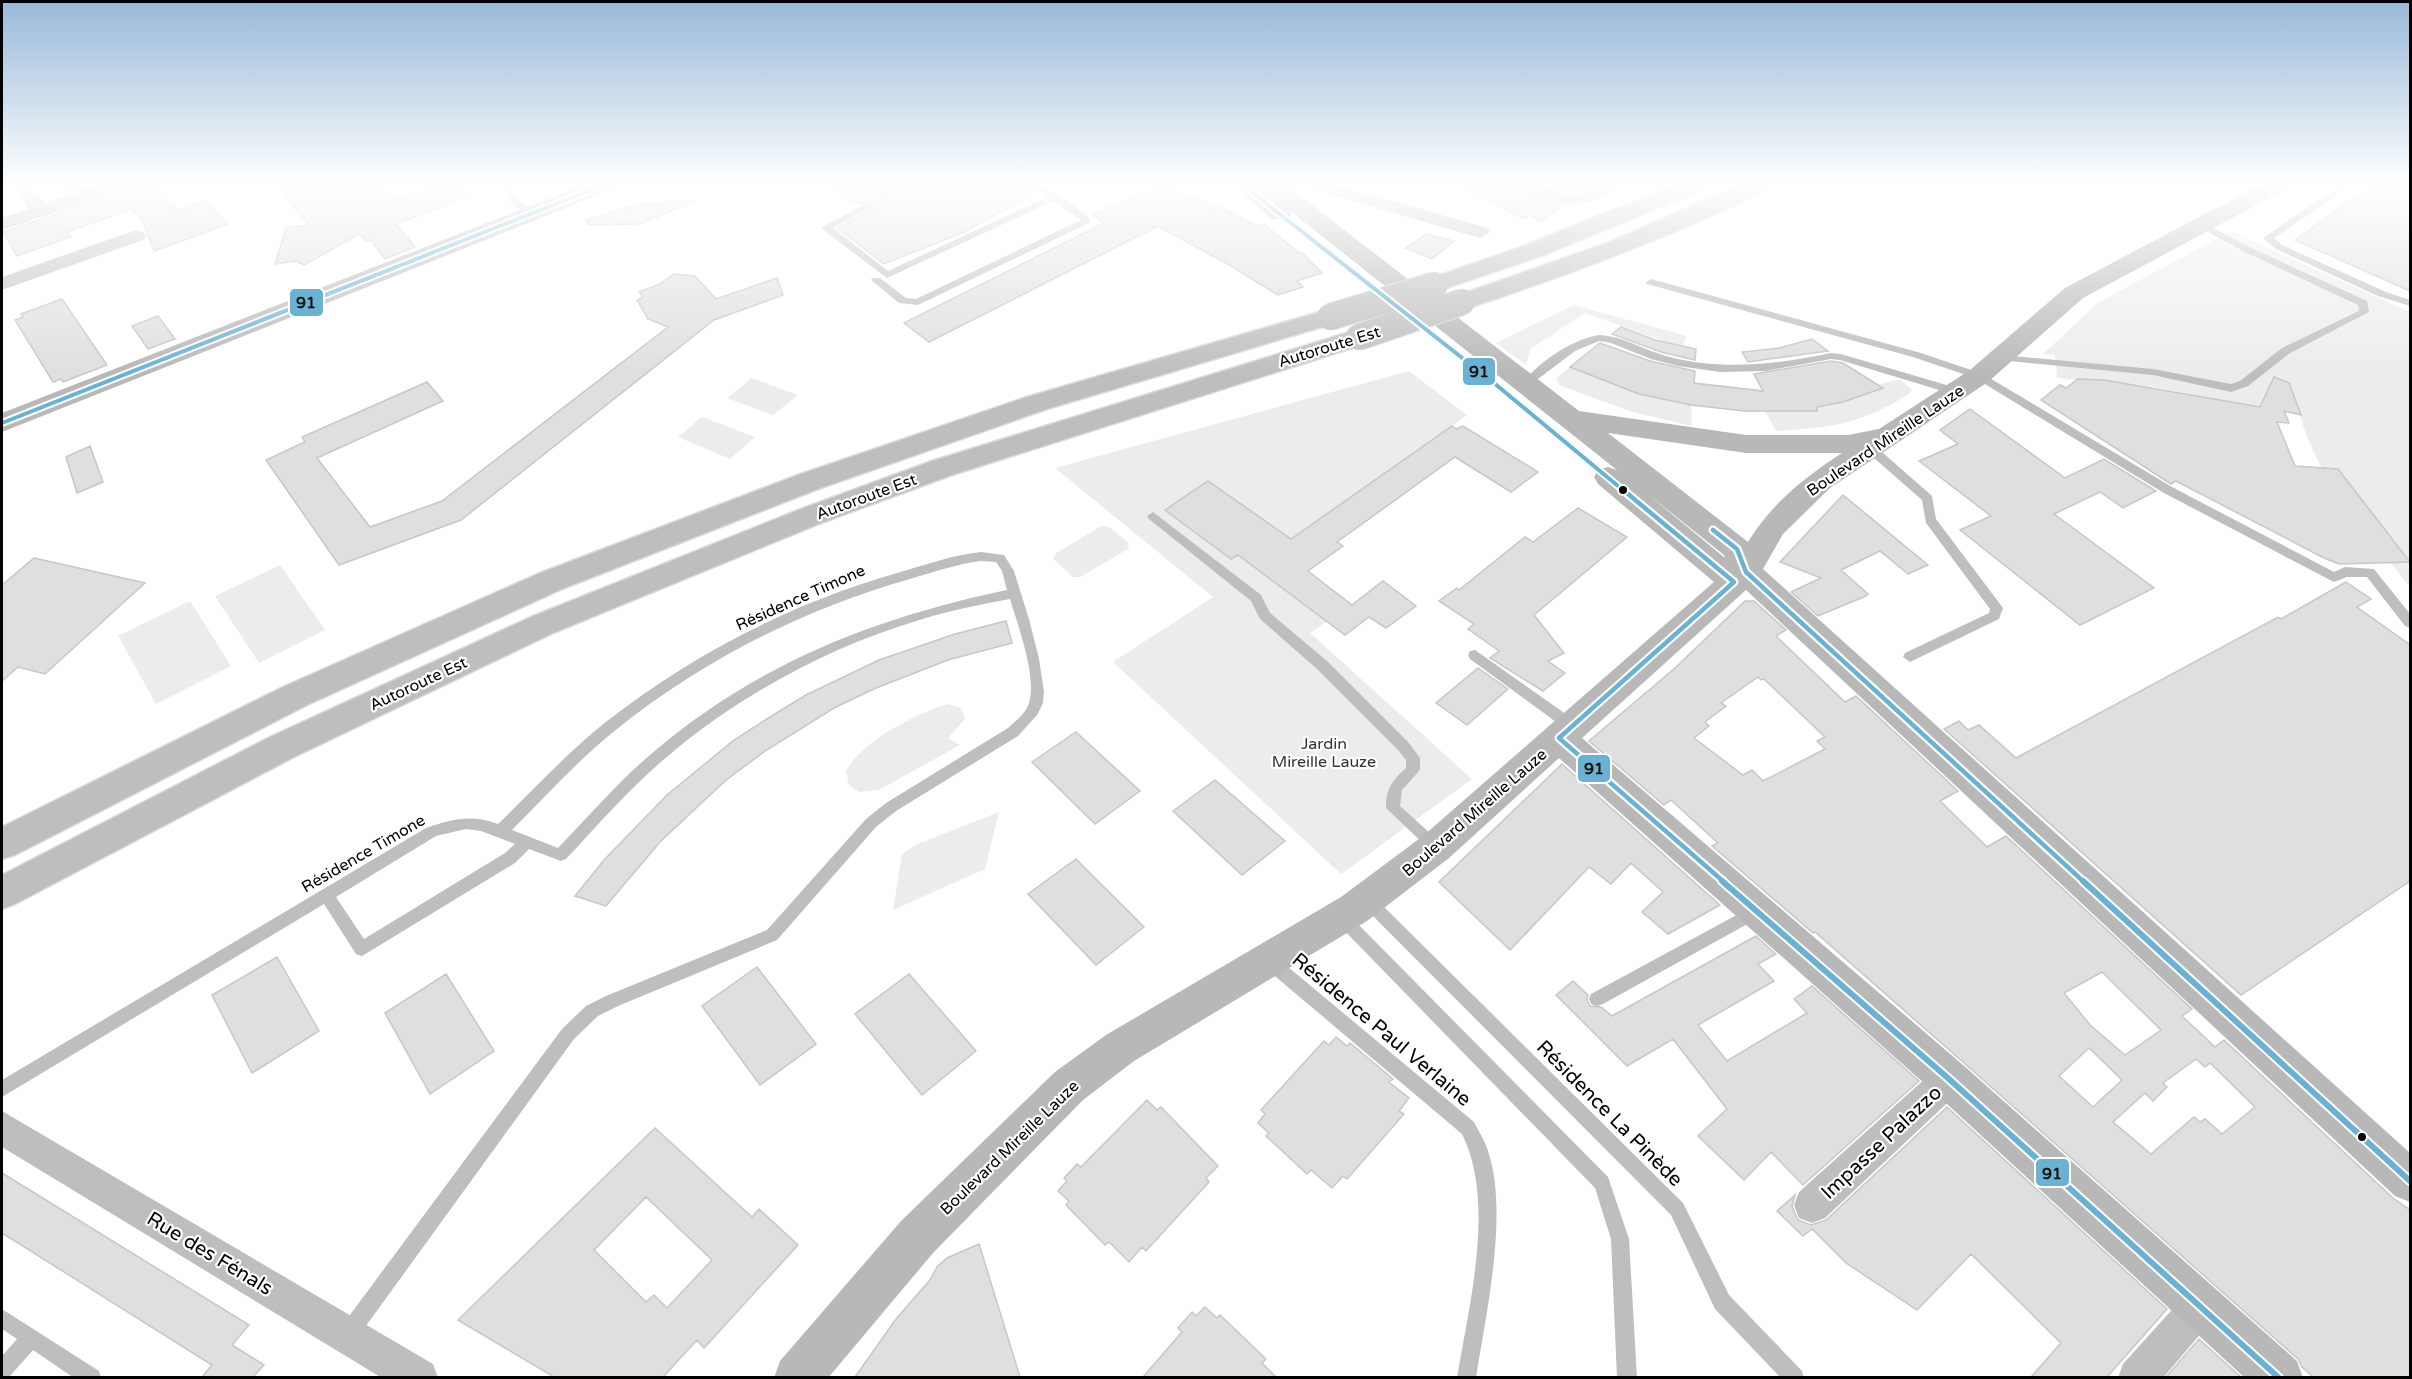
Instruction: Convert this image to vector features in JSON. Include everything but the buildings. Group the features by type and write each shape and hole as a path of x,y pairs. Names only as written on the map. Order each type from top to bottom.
{"highway":[{"name":"Autoroute Est","path":"2,844 295,696 551,581 807,482 1037,403 1435,285 1544,246"},
{"name":"Autoroute Est","path":"2,893 282,747 542,625 811,516 942,468 1359,337 1556,271 1620,246"}],"street":[{"path":"2,284 107,246"},
{"path":"2,423 450,246"},
{"path":"1328,246 1511,378 1541,409 1567,419 1724,442 1782,446 1878,442"},
{"path":"1353,246 1511,378 1740,577 2410,1180"},
{"name":"Boulevard Mireille Lauze","path":"797,1377 917,1237 1069,1086 1120,1048 1354,909 1436,847 1740,577 1772,527 1820,480 1979,376 2003,358 2074,293 2162,246"},
{"path":"1511,378 1652,430"},
{"path":"1567,419 1737,549 1740,577"},
{"path":"1566,732 1757,911 1949,1079 2280,1377"},
{"name":"Impasse Palazzo","path":"1812,1205 1949,1079"},
{"name":"Rue des Fénals","path":"2,1128 419,1377"},
{"path":"2137,1377 2201,1305"}],"lane":[{"path":"850,246 887,275 948,246"},
{"path":"876,280 903,301 918,302 1035,246"},
{"path":"2003,358 2153,372 2231,388 2244,386 2278,354 2306,337 2364,312 2363,303 2241,246"},
{"path":"2278,246 2361,285 2410,303"},
{"path":"1651,282 1917,355 1979,376 2168,490 2334,577 2345,572 2370,572 2410,623"},
{"path":"1511,378 1578,346 1601,338 1655,357 1726,369 1762,369 1796,365 1831,356 1841,357 1956,391"},
{"path":"1878,442 1928,499 1930,520 1997,608 1994,616 1910,657"},
{"path":"1153,516 1256,598 1265,616 1322,665 1403,746 1413,758 1413,770 1395,786 1392,795 1393,808 1436,847"},
{"name":"Résidence Timone","path":"2,1089 431,832 464,821 484,824 500,832 569,762 612,725 704,664 785,620 884,580 981,556 1000,558 1008,571 1037,682 1037,701 1028,718 1013,732 891,807 871,823 772,935 592,1011 568,1034 347,1336"},
{"path":"500,832 561,855 656,758 688,733 768,681 854,638 904,619 1014,593"},
{"path":"1475,655 1566,732"},
{"path":"327,895 362,949 510,858 527,842"},
{"path":"1354,909 1602,1183 1620,1239 1627,1377"},
{"name":"Résidence La Pinède","path":"1354,909 1677,1209 1722,1302 1794,1377"},
{"path":"1597,999 1757,911"},
{"name":"Résidence Paul Verlaine","path":"1269,961 1468,1128 1479,1151 1486,1188 1482,1276 1466,1377"},
{"path":"2,1318 92,1377"},
{"path":"2,1370 31,1338"}],"green space":[{"path":"2202,246 2265,246 2410,312 2410,587 2332,485 2308,439 2300,415 2154,387 2057,378 2055,355 2043,354 2099,302"},
{"path":"1574,305 1687,336 1681,346 1674,345 1585,313 1530,349 1526,365 1496,343"},
{"path":"1570,367 1639,394 1691,405 1692,426 1632,412 1559,385 1556,378"},
{"name":"Jardin Mireille Lauze","path":"1409,371 1467,415 1253,566 1327,621 1310,633 1472,779 1341,874 1113,662 1213,597 1055,468"},
{"path":"752,378 798,395 773,415 727,398"},
{"path":"1901,380 1912,390 1909,394 1875,412 1845,423 1776,431 1765,411 1843,402 1882,388 1878,385"},
{"path":"702,417 755,437 730,459 678,437"},
{"path":"1101,526 1109,527 1129,543 1128,549 1080,577 1073,577 1053,559 1055,554"},
{"path":"280,565 325,630 259,663 215,596"},
{"path":"190,601 231,666 156,704 118,636"},
{"path":"947,704 961,708 965,719 948,738 960,745 879,790 859,792 849,785 846,771 864,749 890,730"},
{"path":"999,812 985,869 893,910 902,854 915,845"}],"transit line":[{"name":"91","path":"2,423 448,246"},
{"name":"91","path":"1321,246 1494,383 1734,582 1559,738 1949,1079 2279,1378"},
{"name":"91","path":"1713,530 1737,549 1746,572 2410,1181"}]}
